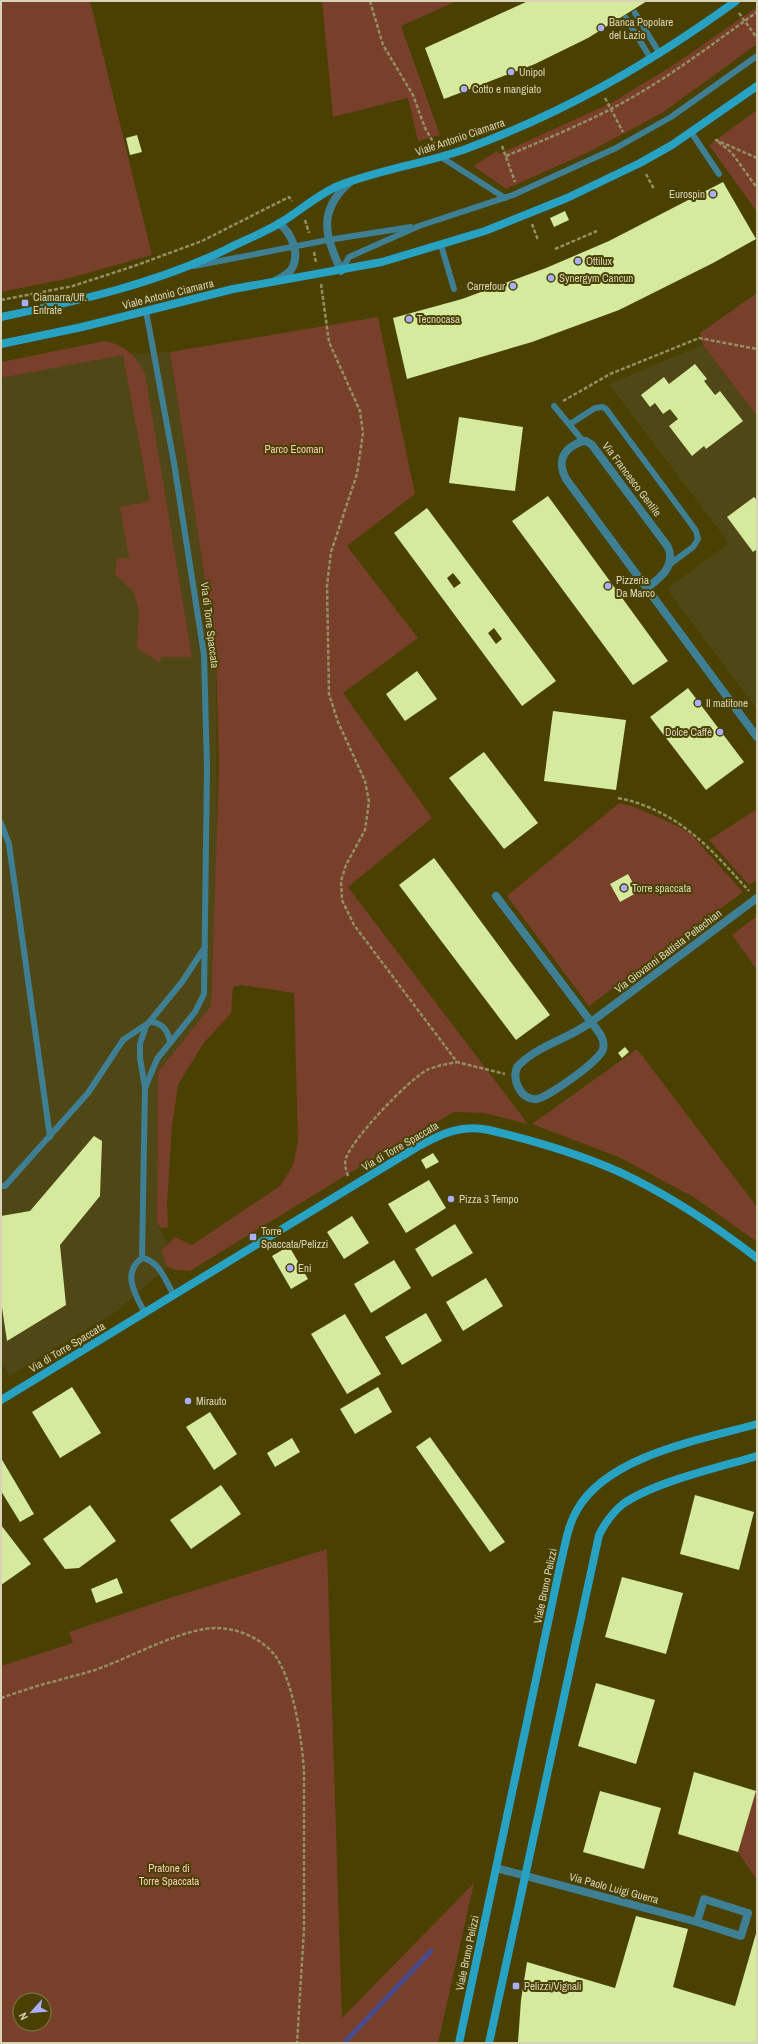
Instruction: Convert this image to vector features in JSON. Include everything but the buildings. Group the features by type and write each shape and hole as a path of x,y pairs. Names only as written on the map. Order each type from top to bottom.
{"street":[{"name":"Viale Antonio Ciamarra","path":"1,317 108,294 180,269 279,223 327,192 350,182 441,157 498,136 557,111 588,96 660,54 736,5"},
{"name":"Viale Antonio Ciamarra","path":"1,344 146,311 233,289 341,271 382,262 502,225 580,192 651,157 691,132 757,86"},
{"path":"341,271 328,240 327,222 329,212 336,199 350,182"},
{"path":"274,281 290,270 294,263 294,246 289,233 279,223"},
{"path":"583,441 569,449 563,456 561,464 564,474 646,588 757,737"},
{"name":"Via Francesco Gentile","path":"583,441 592,445 662,536 670,553 670,564"},
{"path":"646,588 661,576 670,564"},
{"path":"496,896 602,1036 604,1048 602,1053 594,1061 549,1094 539,1098 528,1097 520,1090 515,1076"},
{"name":"Via Giovanni Battista Peltechian","path":"515,1076 518,1066 527,1058 573,1034 591,1022 757,899"},
{"name":"Via di Torre Spaccata","path":"1,1400 442,1133 460,1128 480,1128 510,1135 584,1158 633,1178 702,1218 757,1258"},
{"name":"Viale Bruno Pelizzi","path":"459,2043 568,1530 579,1506 600,1482 632,1464 679,1446 757,1424"},
{"path":"489,2043 596,1544 603,1527 620,1507 640,1495 691,1476 757,1456"},
{"path":"496,1868 525,1876"},
{"name":"Via Paolo Luigi Guerra","path":"525,1876 697,1922 741,1936 748,1913 704,1899 697,1922"}],"lane":[{"path":"635,13 660,54"},
{"path":"626,18 651,59"},
{"name":"Viale Antonio Ciamarra","path":"341,271 349,257 419,226 505,198 588,162 638,136 683,109 757,56"},
{"path":"691,132 719,174"},
{"path":"441,157 505,198"},
{"name":"Viale Antonio Ciamarra","path":"180,269 294,246 419,226"},
{"path":"441,245 454,289"},
{"name":"Via di Torre Spaccata","path":"145,1088 153,1066 170,1042 201,1004 205,980 207,768 204,655 173,456 146,311"},
{"path":"554,406 583,441"},
{"path":"570,424 595,408 603,407 606,409 689,521 696,531 698,539 693,547 670,564"},
{"path":"1,823 9,844 50,1136"},
{"name":"Via di Torre Spaccata","path":"145,1313 136,1296 132,1282 134,1267 142,1258 145,1088 140,1051 142,1034 182,982 205,947"},
{"path":"1,1186 5,1186 88,1093 123,1040 150,1022 161,1025 169,1035 170,1042"},
{"path":"142,1258 148,1259 155,1264 174,1295"}],"path":[{"path":"370,1 383,45 413,95 425,128 441,157"},
{"path":"736,5 744,21 757,38"},
{"path":"516,185 506,156 582,124 610,109 652,84 757,12"},
{"path":"603,96 624,134"},
{"path":"757,158 716,140 732,153 757,188"},
{"path":"646,174 654,189"},
{"path":"1,300 73,286 202,241 289,197 295,205"},
{"path":"305,220 310,239"},
{"path":"532,223 538,240"},
{"path":"555,249 597,231"},
{"path":"313,248 317,265"},
{"path":"321,282 329,342 360,411 363,432 358,474 334,541 328,574 329,694 338,722 365,781 369,802 365,830 346,866 341,881 340,891 342,900 354,925 457,1062"},
{"path":"554,406 610,374 699,338 757,349"},
{"path":"618,798 630,800 680,822 705,843 757,899"},
{"path":"353,1186 345,1166 346,1159 351,1149 375,1119 402,1090 428,1070 457,1062 484,1070 515,1076"},
{"path":"1,1698 103,1667 179,1637 217,1628 241,1632 262,1642 274,1655 284,1671 291,1695 303,1753 304,1922 297,2043"}],"shaded area":[{"path":"703,345 757,416 757,709 667,589 729,543 609,384"},
{"path":"170,352 216,651 217,845 211,1006 158,1072 157,1223 167,1243 161,1251 167,1267 117,1311 9,1376 4,1366 1,1366 1,378 123,354"}],"green space":[{"path":"1,1 90,1 152,255 66,279 1,292"},
{"path":"322,1 457,1 401,26 440,135 418,141 408,98 333,117"},
{"path":"757,7 757,44 662,113 589,152 506,189 473,166 497,151 499,154 613,102 675,64"},
{"path":"757,110 757,212 709,145"},
{"path":"757,293 757,416 703,345 700,333"},
{"name":"Parco Ecoman","path":"378,317 415,494 347,546 418,638 343,693 432,818 348,887 528,1124 484,1113 454,1112 348,1174 190,1271 176,1270 167,1267 161,1251 175,1237 192,1245 280,1186 293,1165 298,1142 294,993 242,985 233,987 231,1013 203,1044 178,1085 172,1127 167,1205 168,1227 161,1228 157,1223 158,1072 211,1006 219,767 216,651 170,352"},
{"path":"105,341 118,345 129,352 145,373 192,657 161,657 160,663 137,648 139,612 134,593 115,574 117,558 129,558 120,507 150,501 123,355 1,378 1,362"},
{"path":"619,803 632,806 665,820 690,833 743,892 589,1006 507,896","holes":["628,874 638,892 620,902 610,884"]},
{"path":"757,809 757,879 749,885 709,840"},
{"path":"757,916 757,970 732,935"},
{"path":"637,1049 757,1207 757,1242 695,1198 621,1158 532,1124"},
{"name":"Pratone di Torre Spaccata","path":"327,1549 342,2018 474,1883 438,2043 1,2043 1,1666 73,1643 69,1632 170,1598"},
{"path":"757,1784 757,1880 738,1852"}],"waterway":[{"path":"344,2043 431,1951"}],"place":[{"name":"Banca Popolare del Lazio","path":"601,28"},
{"name":"Unipol","path":"511,72"},
{"name":"Cotto e mangiato","path":"464,89"},
{"name":"Eurospin","path":"713,194"},
{"name":"Ottilux","path":"578,261"},
{"name":"Synergym Cancun","path":"551,278"},
{"name":"Carrefour","path":"513,286"},
{"name":"Ciamarra/Uff. Entrate","path":"25,303"},
{"name":"Tecnocasa","path":"409,319"},
{"name":"Pizzeria Da Marco","path":"608,586"},
{"name":"Il matitone","path":"698,703"},
{"name":"Dolce Caffè","path":"720,732"},
{"name":"Torre spaccata","path":"624,888"},
{"name":"Pizza 3 Tempo","path":"451,1199"},
{"name":"Torre Spaccata/Pelizzi","path":"253,1237"},
{"name":"Eni","path":"290,1268"},
{"name":"Mirauto","path":"188,1401"},
{"name":"Pelizzi/Vignali","path":"516,1986"}]}
